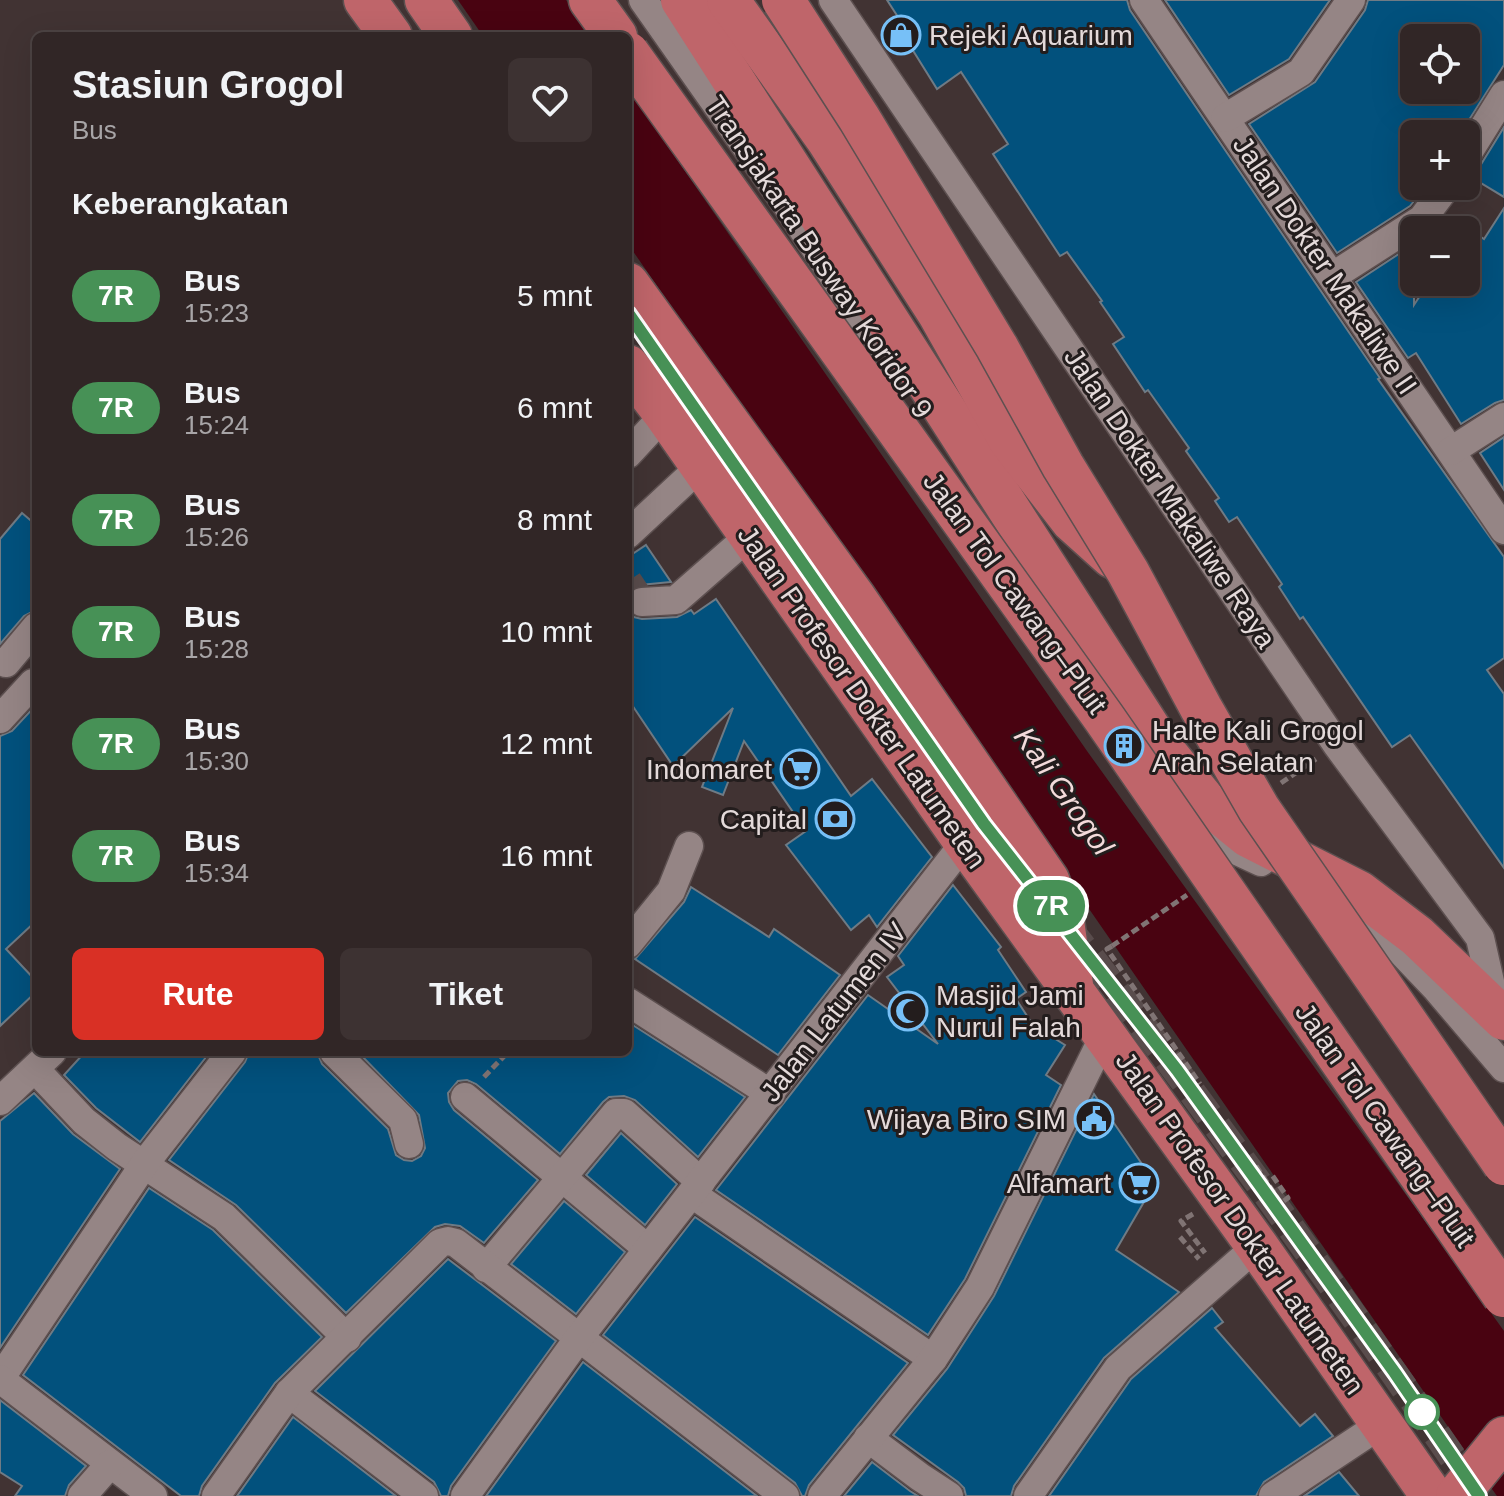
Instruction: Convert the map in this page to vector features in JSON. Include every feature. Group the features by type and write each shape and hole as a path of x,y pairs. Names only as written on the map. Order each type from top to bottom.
{"highway":[{"path":"365,0 388,32"},
{"path":"426,0 448,32"},
{"path":"590,0 613,32"},
{"path":"682,0 1164,751 1205,801 1248,836 1359,892 1417,936 1493,1008"},
{"path":"728,0 827,139 939,314 1011,442 1072,521 1128,572"},
{"path":"783,0 859,118 997,347 1063,466 1128,572 1259,809 1504,1164"},
{"name":"Jalan Tol Cawang–Pluit","path":"632,59 1095,705 1504,1296"},
{"path":"632,290 855,598 1048,880 1063,921 1072,990"},
{"name":"Jalan Profesor Dokter Latumeten","path":"632,371 1432,1496"},
{"path":"1205,801 1239,883 1504,1265"},
{"path":"1464,1488 1504,1438"}],"street":[{"name":"Transjakarta Busway Koridor 9","path":"643,0 787,205 1146,753 1186,809 1220,843 1345,898 1377,926 1425,977 1504,1068"},
{"name":"Jalan Dokter Makaliwe Raya","path":"833,0 1337,745 1480,938 1493,1008"},
{"name":"Jalan Dokter Makaliwe II","path":"1144,0 1504,530"},
{"path":"1225,118 1301,72 1351,0"},
{"path":"1480,134 1504,95"},
{"path":"1333,276 1422,219 1436,200"},
{"path":"632,450 665,414"},
{"path":"1451,451 1504,417"},
{"path":"632,530 701,466"},
{"path":"642,602 676,600 749,536"},
{"path":"32,631 3,661 32,683"},
{"path":"0,719 32,687"},
{"name":"Jalan Latumen IV","path":"465,1496 578,1339 965,842"},
{"path":"632,939 671,891 689,846"},
{"path":"632,1005 771,1094"},
{"path":"822,1496 933,1359 980,1287 1105,1034"},
{"path":"153,1496 0,1379 145,1163 229,1056"},
{"path":"338,1056 403,1120 408,1138"},
{"path":"1,1098 44,1060 84,1121 117,1147 224,1217 347,1338"},
{"path":"465,1097 648,1249"},
{"path":"486,1268 562,1175 620,1111 697,1188 933,1359"},
{"path":"216,1496 289,1393 440,1243 448,1241 456,1243 785,1496"},
{"path":"1028,1496 1118,1368 1257,1246"},
{"path":"289,1393 424,1496"},
{"path":"1273,1496 1383,1423"},
{"path":"868,1438 949,1496"},
{"path":"82,1496 110,1464"}],"path":[{"path":"1191,893 1107,949 1200,1084"},
{"path":"1256,1166 1281,1203 1288,1198 1274,1177"},
{"path":"1180,1237 1198,1259 1206,1255 1181,1221 1222,1197"}],"water":[{"path":"458,0 566,0 588,32 480,32"},
{"name":"Kali Grogol","path":"632,95 1087,751 1504,1331 1504,1496 1497,1496 632,250"}],"building":[{"path":"887,0 1127,0 1130,10 1378,379 1504,557 1504,658 1487,670 1504,694 1504,868 1410,735 1392,747 1303,617 1300,619 1279,587 1282,584 1237,517 1229,522 1215,501 1219,498 1186,451 1189,448 1148,390 1145,392 1113,344 1124,337 1102,301 1067,252 1060,256 993,154 1008,144 961,72 937,89 894,20 898,17"},
{"path":"1165,0 1330,0 1289,59 1229,95"},
{"path":"1368,0 1504,0 1504,65 1480,103 1480,24 1400,24 1400,104 1479,104 1469,120 1400,120 1400,200 1415,200 1337,253 1249,124 1315,82 1365,10"},
{"path":"1504,127 1504,197 1480,182 1480,166"},
{"path":"1504,208 1504,400 1461,424 1416,353 1408,358 1356,282 1400,253 1400,296 1414,296 1414,305 1420,296 1480,296 1480,236 1484,239"},
{"path":"1504,437 1504,490 1480,453"},
{"path":"22,513 32,522 32,612 24,616 0,644 0,539"},
{"path":"646,545 671,582 640,585 632,590 632,554"},
{"path":"716,599 851,796 872,779 932,857 877,927 869,915 851,930 786,845 806,831 744,741 723,795 702,787 733,708 673,766 632,705 632,615 642,619 677,617 691,610 694,614"},
{"path":"32,709 32,925 6,949 32,977 32,996 0,1026 0,736 12,731"},
{"path":"953,885 1001,947 998,950 1026,992 1016,999 1033,1025 1065,1045 1046,1075 1061,1085 965,1279 928,1335 716,1190 868,995 938,1044 887,977 904,965 898,956"},
{"path":"691,887 769,937 774,929 840,975 778,1055 635,959 684,902"},
{"path":"632,1025 745,1097 698,1157 635,1100 624,1096 609,1097 603,1102 560,1154 476,1084 467,1080 458,1081 448,1093 454,1110 538,1180 484,1243 460,1226 445,1224 435,1227 346,1313 236,1205 169,1160 247,1056 319,1056 322,1064 388,1129 396,1155 404,1160 412,1161 421,1156 425,1148 419,1115 362,1056 632,1056"},
{"path":"81,1056 207,1056 140,1142 96,1108 64,1075"},
{"path":"34,1093 73,1134 120,1169 0,1348 0,1121"},
{"path":"1094,1094 1155,1183 1116,1250 1179,1292 1104,1358 1014,1486 1011,1496 966,1496 958,1482 893,1435 947,1369 994,1296"},
{"path":"621,1133 677,1184 645,1225 586,1175"},
{"path":"149,1188 213,1230 322,1337 275,1383 202,1486 199,1496 181,1496 23,1375"},
{"path":"564,1201 625,1252 576,1314 511,1264"},
{"path":"695,1217 908,1363 809,1485 805,1496 795,1483 603,1335"},
{"path":"448,1259 556,1341 451,1486 448,1496 441,1496 434,1482 315,1391"},
{"path":"1212,1308 1223,1322 1215,1328 1300,1426 1315,1414 1333,1436 1264,1482 1256,1496 1049,1496 1131,1379"},
{"path":"583,1362 757,1496 486,1496"},
{"path":"0,1400 86,1466 69,1485 65,1496 15,1496 22,1486 0,1472"},
{"path":"293,1417 396,1496 237,1496"},
{"path":"872,1462 910,1491 918,1496 844,1496"},
{"path":"1339,1472 1359,1496 1304,1496"}],"tunnel":[{"path":"734,465 984,824 1010,856"},
{"path":"632,587 642,602"},
{"path":"1066,925 1276,1207 1478,1494"}],"bus line":[{"name":"7R","path":"632,319 984,824 1177,1070 1395,1373 1479,1496"}],"place":[{"name":"Rejeki Aquarium","path":"901,35"},
{"name":"Halte Kali Grogol Arah Selatan","path":"1124,746"},
{"name":"Indomaret","path":"800,769"},
{"name":"Capital","path":"835,819"},
{"name":"Masjid Jami Nurul Falah","path":"908,1011"},
{"name":"Wijaya Biro SIM","path":"1094,1119"},
{"name":"Alfamart","path":"1139,1183"}]}
